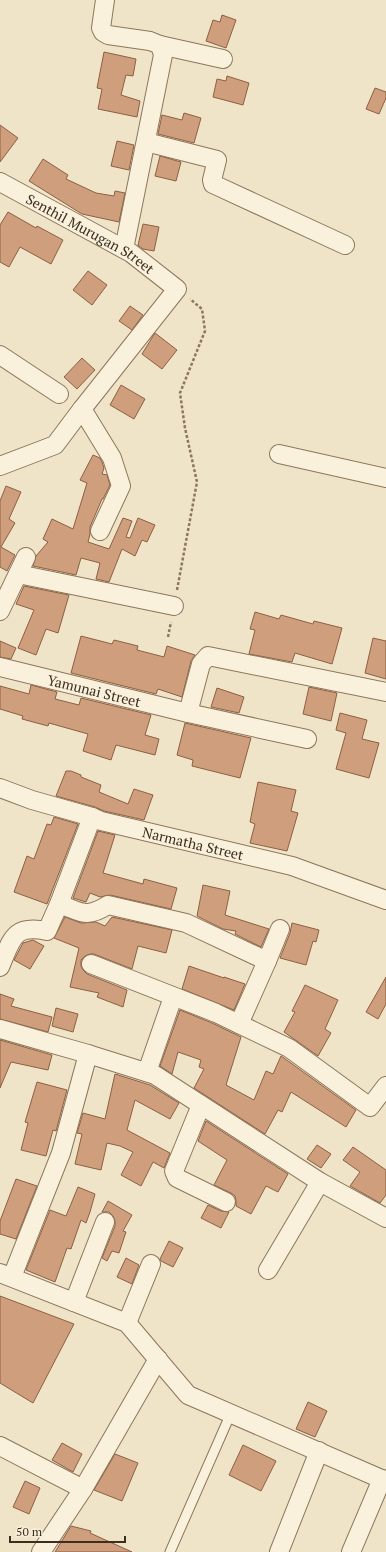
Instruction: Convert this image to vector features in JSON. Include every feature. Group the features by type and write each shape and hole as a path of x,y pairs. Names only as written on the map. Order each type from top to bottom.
{"street":[{"path":"105,0 101,28 103,32 108,35 150,41 160,45 223,60"},
{"path":"124,249 164,55 160,45"},
{"path":"146,142 217,160 212,180 213,184 346,246"},
{"name":"Senthil Murugan Street","path":"0,182 131,253 177,289"},
{"path":"0,466 55,445 177,289"},
{"path":"0,355 59,394"},
{"path":"82,409 112,458 121,486 100,531"},
{"path":"280,454 386,478"},
{"path":"0,611 26,558"},
{"path":"18,574 174,606"},
{"path":"188,713 201,664 208,656 386,692"},
{"name":"Yamunai Street","path":"0,667 188,713 307,739"},
{"name":"Narmatha Street","path":"0,788 32,800 92,817 101,821 292,866 386,900"},
{"path":"2,955 17,934 25,929 34,928 47,931 59,904 92,817"},
{"path":"59,904 88,915 99,911 108,905 186,923 267,961"},
{"path":"239,1024 280,929"},
{"path":"91,964 239,1024 289,1048 370,1107 386,1086"},
{"path":"146,1072 173,997"},
{"path":"0,1029 155,1075 320,1182 386,1218"},
{"path":"88,1054 61,1153 6,1275 127,1323 188,1395 384,1480 351,1552"},
{"path":"201,1106 174,1171 174,1175 177,1178 226,1202"},
{"path":"268,1270 320,1182"},
{"path":"74,1302 105,1222"},
{"path":"127,1323 151,1264"},
{"path":"41,1552 83,1489 158,1360"},
{"path":"0,1446 83,1489"},
{"path":"279,1552 320,1451"}],"lane":[{"path":"170,1552 230,1413"}],"path":[{"path":"168,637 197,482 184,428 180,393 205,331 202,309 177,289"}],"building":[{"path":"222,15 236,20 226,48 206,41 213,20 220,22"},
{"path":"104,52 136,59 133,76 126,75 121,95 140,101 137,117 98,109 102,89 97,88"},
{"path":"227,76 249,83 243,105 213,97 217,79 226,81"},
{"path":"375,88 386,92 386,98 379,114 366,109"},
{"path":"184,113 201,118 194,143 158,134 162,115 182,120"},
{"path":"0,125 18,138 0,162"},
{"path":"117,141 134,145 129,170 111,166"},
{"path":"160,156 181,162 176,181 155,176"},
{"path":"43,159 68,175 66,179 96,193 114,196 115,191 125,193 119,222 82,214 29,181"},
{"path":"8,212 36,228 37,226 63,240 51,264 20,247 9,267 0,262 0,225"},
{"path":"143,224 159,227 154,251 143,249 138,245"},
{"path":"88,271 107,285 92,305 73,290"},
{"path":"130,306 143,315 132,330 119,321"},
{"path":"155,333 177,350 162,369 142,354"},
{"path":"82,358 95,370 77,389 64,377"},
{"path":"121,385 145,399 134,419 110,405"},
{"path":"93,455 100,458 104,468 102,474 107,475 110,485 102,499 90,527 88,542 109,549 123,518 132,521 126,537 130,538 138,518 155,525 147,542 142,540 135,556 122,549 109,582 96,579 100,563 81,558 76,575 33,566 36,556 48,542 43,539 52,519 73,529 87,483 80,480"},
{"path":"6,486 21,492 9,519 15,523 1,547 15,555 7,571 0,567 0,501"},
{"path":"24,586 69,595 58,633 46,629 36,655 18,648 34,610 16,604"},
{"path":"255,612 279,619 281,615 313,624 314,621 342,628 332,664 295,653 292,662 249,654 255,630 250,629"},
{"path":"81,636 112,644 114,640 138,646 137,650 164,657 167,646 195,655 191,661 182,697 158,689 156,694 71,673"},
{"path":"373,638 386,641 386,679 365,673"},
{"path":"0,641 16,648 11,659 0,657"},
{"path":"31,685 57,692 55,699 79,705 81,698 151,715 145,735 159,739 155,755 116,745 111,760 83,751 88,734 49,723 48,726 22,719 23,716 0,709 0,686 29,694"},
{"path":"309,687 337,693 331,721 303,714"},
{"path":"217,688 244,697 239,713 211,707"},
{"path":"340,713 367,720 362,739 379,743 369,778 336,769 346,733 336,730"},
{"path":"185,723 251,738 240,778 192,766 193,760 177,755"},
{"path":"66,771 71,771 81,775 81,777 101,785 99,792 128,804 134,789 153,795 144,820 104,811 56,796"},
{"path":"258,782 296,790 291,811 298,813 287,851 250,843 255,824 250,822"},
{"path":"54,817 78,824 47,904 14,892 27,856 34,859 47,824 51,825"},
{"path":"98,831 115,835 103,873 143,884 144,879 177,888 171,909 110,895 100,897 90,893 86,902 73,898"},
{"path":"203,885 230,891 225,915 269,929 261,947 235,934 236,931 223,929 197,916"},
{"path":"65,917 81,923 96,922 105,926 112,917 172,930 166,953 138,946 132,969 94,954 85,956 81,960 81,966 87,974 127,990 123,1007 97,997 99,993 70,987 79,948 54,938"},
{"path":"292,923 319,930 316,942 313,941 306,965 280,958 290,933"},
{"path":"33,940 44,946 30,969 14,960 23,943"},
{"path":"189,966 245,984 234,1010 182,989"},
{"path":"386,977 386,1004 378,1019 366,1012"},
{"path":"305,985 338,1000 325,1029 331,1033 318,1056 284,1032 295,1012 292,1011"},
{"path":"0,994 14,999 11,1006 52,1017 48,1032 0,1019"},
{"path":"56,1008 78,1014 73,1032 52,1026"},
{"path":"180,1010 241,1037 226,1085 254,1100 266,1071 273,1074 281,1056 356,1110 346,1127 291,1092 282,1112 278,1110 265,1134 194,1088 204,1069 199,1067 201,1060 178,1052 172,1074 160,1066"},
{"path":"0,1040 52,1055 48,1070 11,1062 0,1088"},
{"path":"115,1074 150,1085 179,1103 170,1119 135,1100 127,1130 170,1153 164,1168 153,1162 141,1186 121,1175 133,1152 120,1146 107,1143 101,1170 75,1164 82,1134 77,1133 83,1113 105,1119"},
{"path":"37,1082 67,1090 56,1131 53,1130 46,1156 21,1150 28,1123 25,1122"},
{"path":"206,1121 288,1174 278,1192 266,1186 251,1214 236,1206 235,1196 214,1185 227,1160 198,1141"},
{"path":"317,1145 331,1154 321,1168 307,1159"},
{"path":"353,1147 386,1170 386,1195 380,1203 350,1186 360,1172 343,1160"},
{"path":"16,1179 37,1186 16,1239 0,1234 0,1221"},
{"path":"78,1187 95,1194 86,1223 81,1220 71,1249 67,1248 55,1282 26,1270 50,1210 66,1216"},
{"path":"108,1201 132,1215 123,1231 126,1232 119,1253 112,1251 107,1261 102,1258 115,1226 113,1216 109,1212 102,1212"},
{"path":"208,1205 221,1211 229,1212 221,1228 201,1218"},
{"path":"169,1241 183,1248 173,1267 160,1259"},
{"path":"126,1258 139,1265 132,1284 117,1277"},
{"path":"0,1296 74,1324 33,1403 0,1383"},
{"path":"308,1402 327,1411 315,1437 296,1429"},
{"path":"62,1443 82,1454 73,1472 52,1460"},
{"path":"243,1445 276,1461 261,1491 229,1475"},
{"path":"115,1454 138,1463 122,1501 94,1490"},
{"path":"25,1481 40,1488 29,1514 13,1507"},
{"path":"71,1526 91,1531 90,1533 132,1552 55,1552"}]}
